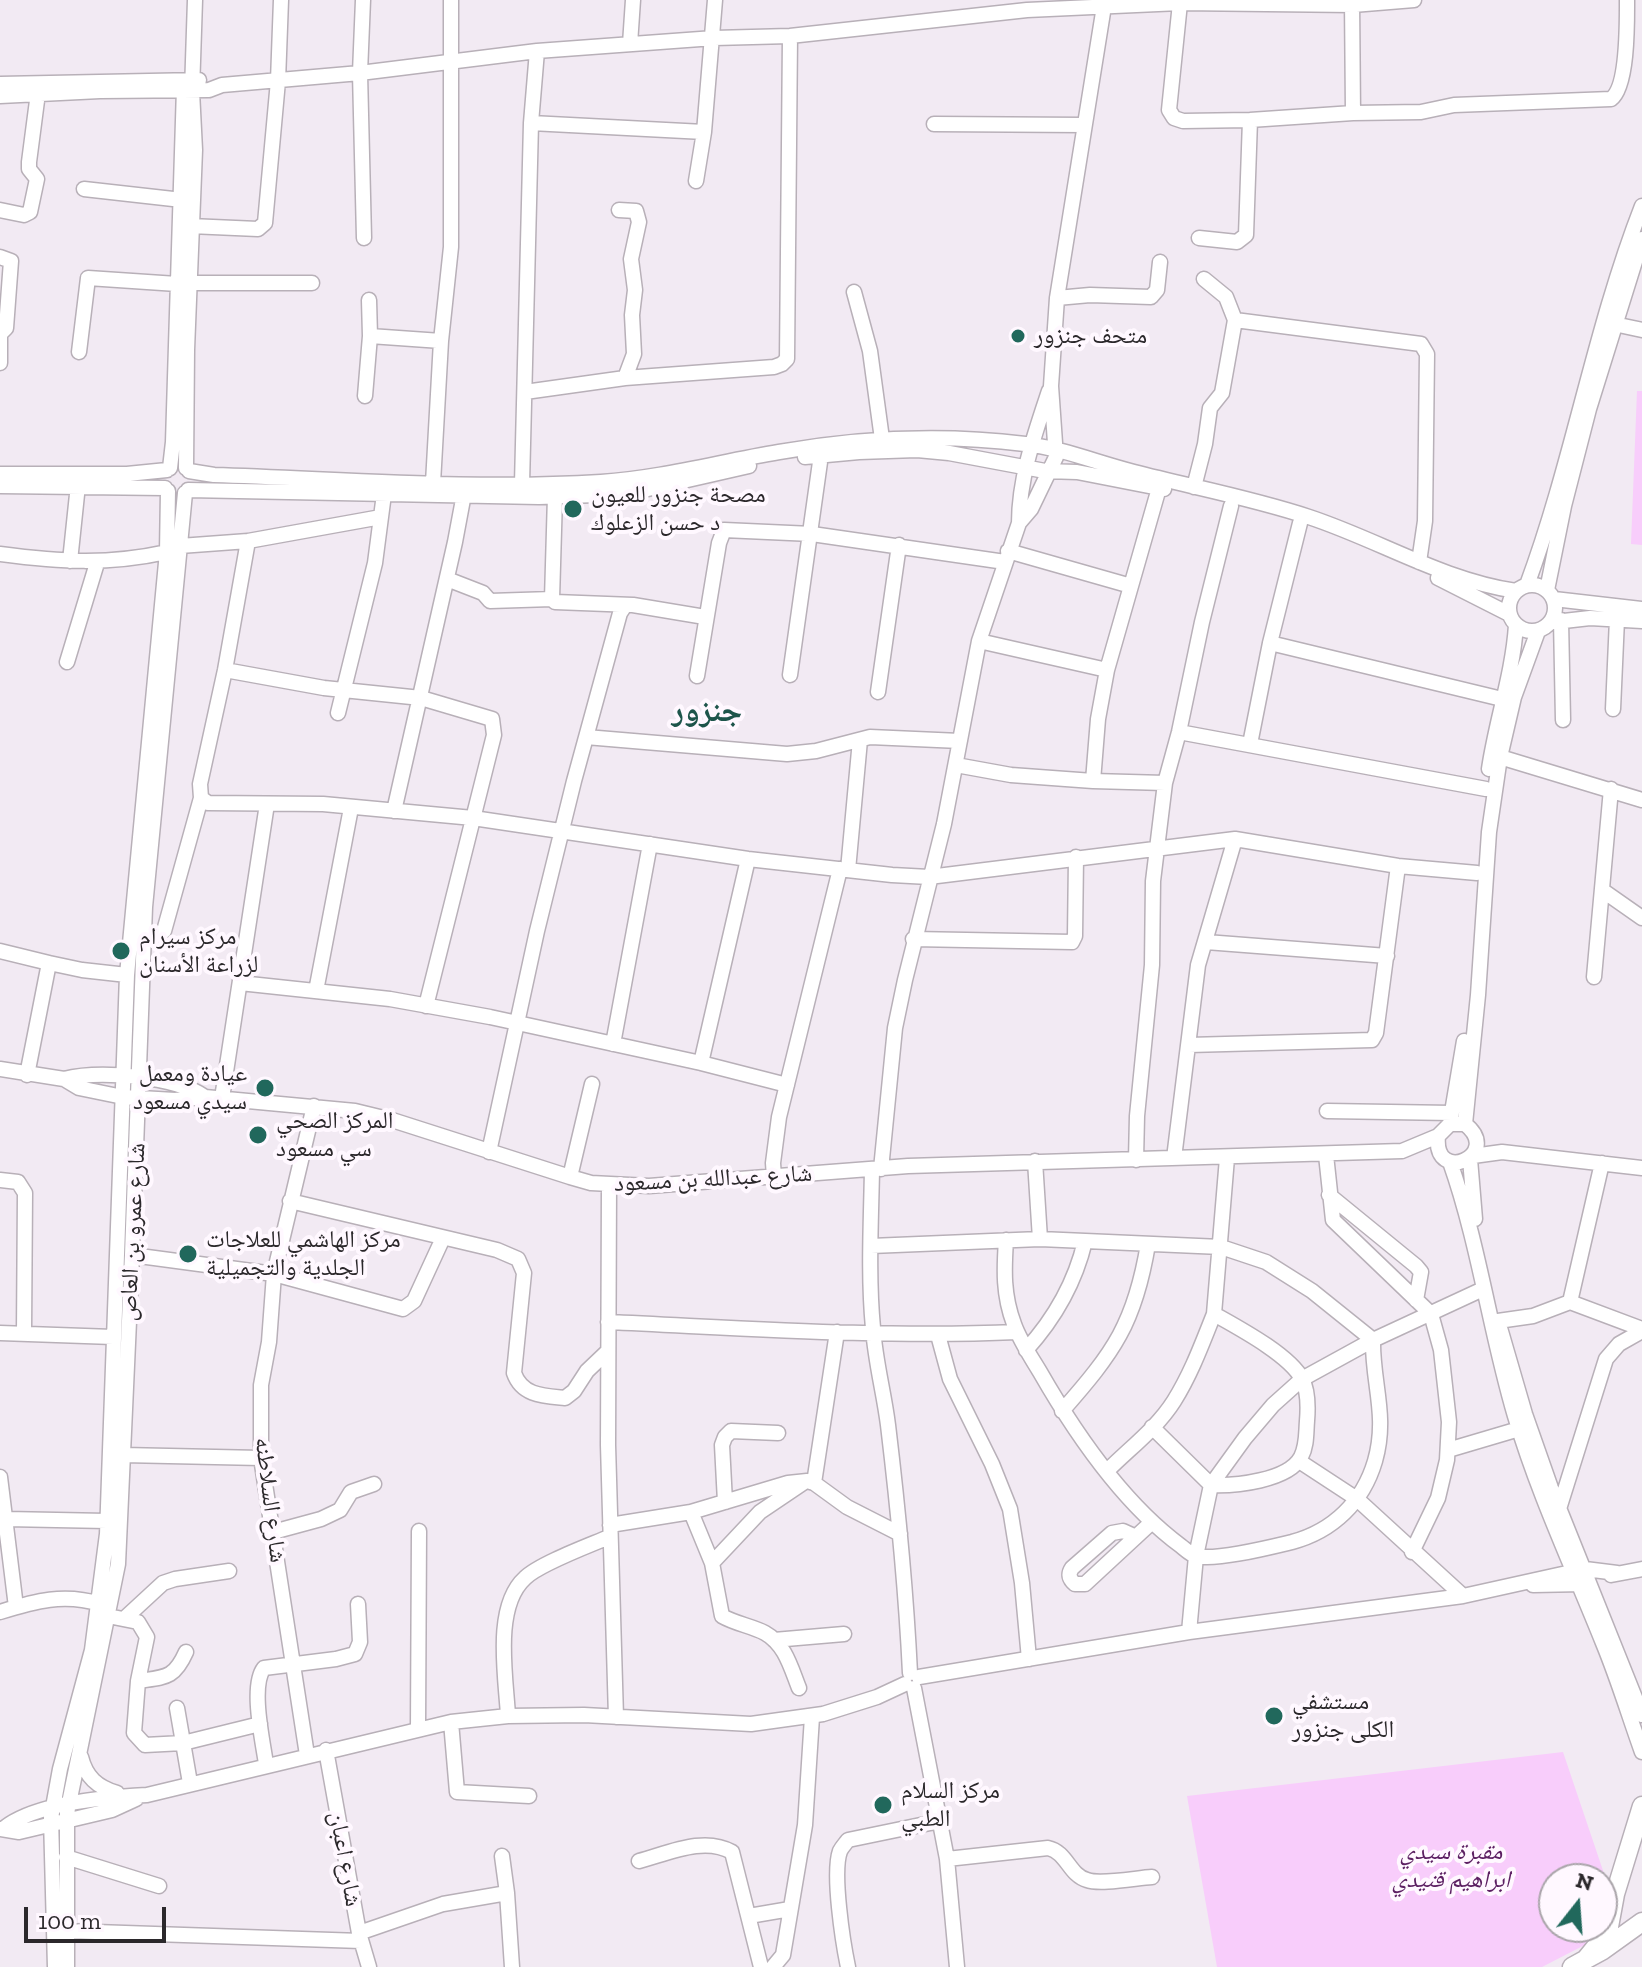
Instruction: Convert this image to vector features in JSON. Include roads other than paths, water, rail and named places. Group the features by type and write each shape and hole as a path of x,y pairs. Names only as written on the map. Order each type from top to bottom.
{"main road":[{"path":"1584,1964 1608,1932 1615,1894 1642,1806"},
{"path":"1584,1964 1642,1922"},
{"path":"1584,1964 1642,1935"}],"street":[{"path":"55,1967 52,1816 60,1769 92,1650 111,1613 107,1521 127,975 174,549 163,478 168,469 173,442 195,150 188,85 186,0"},
{"path":"186,491 192,482 187,470 182,200 195,0"},
{"path":"190,226 258,229 265,223 278,81 281,0"},
{"path":"363,0 360,73 364,238"},
{"path":"433,483 441,341 451,247 451,0"},
{"path":"630,44 633,0"},
{"path":"696,181 714,38 715,0"},
{"path":"0,84 222,85 278,81 537,51 714,38 790,36 1027,5 1414,0"},
{"path":"1180,3 1170,114 1183,121 1421,112 1454,105 1611,99 1619,92 1622,76 1627,0"},
{"path":"1352,2 1353,113"},
{"path":"957,1967 947,1859 912,1681 900,1534 885,1403 873,1334 871,1246 876,1170 895,1028 913,939 944,824 979,641 1019,523 1031,509 1051,472 1057,450 1051,386 1057,298 1104,3"},
{"path":"525,392 625,378 774,367 787,359 790,36"},
{"path":"522,484 531,123 537,51"},
{"path":"0,96 188,85"},
{"path":"0,210 24,215 30,212 37,179 29,169 29,162 38,93"},
{"path":"1199,238 1237,242 1246,235 1250,120"},
{"path":"531,123 704,132"},
{"path":"934,124 1084,125"},
{"path":"84,189 182,200"},
{"path":"1456,1120 1486,789 1510,667 1512,619 1509,602 1521,588 1545,535 1610,296 1642,206"},
{"path":"619,210 636,211 639,216 631,259 635,290 632,315 634,354 625,378"},
{"path":"1456,1120 1478,995 1489,832 1500,757 1514,697 1556,611 1551,594 1564,506 1614,324 1640,249"},
{"path":"0,257 11,261 6,328 0,334 0,363"},
{"path":"1057,298 1090,295 1151,297 1157,290 1160,262"},
{"path":"79,352 88,278 183,284 312,283"},
{"path":"1194,487 1211,404 1222,393 1235,320 1226,297 1204,279"},
{"path":"854,292 870,351 882,439"},
{"path":"365,396 370,336 369,300"},
{"path":"1235,320 1421,344 1427,354 1425,521 1419,562"},
{"path":"1614,324 1642,330"},
{"path":"370,336 441,341"},
{"path":"1019,523 1019,504 1027,466 1051,386"},
{"path":"0,474 127,474 178,466 214,475 522,484 638,478 780,451 882,439 958,439 1033,445 1309,517 1488,587 1521,588 1534,584 1551,594 1642,609"},
{"path":"0,486 78,485 167,490 175,494 186,491 555,496 648,489 755,464 821,455 917,450 1051,472 1077,472 1159,488 1300,523 1378,552 1512,619 1526,631 1550,625 1617,619 1642,621"},
{"path":"790,675 821,455"},
{"path":"70,561 78,485"},
{"path":"1093,781 1098,719 1107,670 1159,488"},
{"name":"شارع عمرو بن العاص","path":"67,1967 68,1812 111,1613 118,1564 145,907 174,549 186,491"},
{"path":"338,713 375,563 384,494"},
{"path":"394,811 464,494"},
{"path":"552,599 555,496"},
{"path":"1136,1160 1137,1116 1152,965 1156,848 1165,783 1231,506"},
{"path":"0,554 97,563 132,560 174,549 248,541 381,517"},
{"path":"1250,744 1270,643 1300,523"},
{"path":"697,676 722,532 729,529 812,534 1006,557 1131,586"},
{"path":"164,931 201,798 200,784 225,670 248,541"},
{"path":"878,692 899,545"},
{"path":"67,662 97,563"},
{"path":"447,579 483,593 490,601 552,599 562,604 633,605 705,617"},
{"path":"489,1152 537,931 586,737 624,607"},
{"path":"1613,709 1617,619"},
{"path":"1550,625 1563,720"},
{"path":"979,641 1107,670"},
{"path":"1270,643 1502,699"},
{"path":"225,670 324,688 421,698 480,714 492,719 495,724 426,1006"},
{"path":"1179,732 1486,789"},
{"path":"586,737 787,754 886,736 960,741"},
{"path":"774,1177 775,1140 787,1085 844,869 860,740"},
{"path":"1500,757 1642,800"},
{"path":"956,765 1011,775 1165,783"},
{"path":"1594,977 1611,789"},
{"path":"201,798 215,804 323,804 473,818 748,859 929,877 1235,839 1398,866 1477,873"},
{"path":"222,1098 267,804"},
{"path":"316,991 351,808"},
{"path":"1174,1158 1194,991 1235,839"},
{"path":"613,1044 650,844"},
{"path":"913,939 1072,942 1075,936 1076,857"},
{"path":"701,1063 748,859"},
{"path":"1189,1045 1368,1042 1376,1033 1398,866"},
{"path":"1602,890 1642,918"},
{"path":"1206,942 1387,956"},
{"path":"0,951 82,970 127,975"},
{"path":"27,1075 49,963"},
{"path":"240,983 426,1006 519,1023 787,1085"},
{"name":"شارع عبدالله بن مسعود","path":"0,1069 64,1079 79,1088 123,1097 175,1100 222,1098 355,1111 570,1177 609,1185 649,1186 1035,1161 1402,1151 1438,1136"},
{"path":"64,1079 77,1076 140,1079 183,1085 205,1097"},
{"path":"570,1177 592,1084"},
{"name":"شارع السلاطنه","path":"307,1755 261,1458 261,1385 269,1342 274,1274 314,1106"},
{"path":"1327,1111 1456,1120 1476,1138 1502,1152"},
{"path":"1456,1120 1442,1128 1437,1147 1460,1190 1494,1340 1519,1429 1565,1550 1581,1577 1642,1715"},
{"path":"1476,1138 1471,1157 1475,1216 1498,1321 1525,1414 1642,1752"},
{"path":"1402,1151 1460,1163 1471,1157 1502,1152 1642,1168"},
{"path":"1326,1155 1333,1220 1431,1314 1441,1350 1449,1422 1448,1450 1438,1498 1412,1552"},
{"path":"1108,1470 1173,1404 1188,1378 1214,1314 1227,1158"},
{"path":"1035,1161 1040,1239"},
{"path":"1570,1302 1602,1163"},
{"path":"0,1180 18,1182 25,1193 24,1332"},
{"path":"609,1185 609,1531 616,1717"},
{"path":"1329,1195 1421,1272 1416,1300"},
{"path":"290,1201 497,1250 518,1259 523,1266 514,1373 517,1382 527,1391 565,1398 608,1351"},
{"path":"132,1255 274,1274 403,1309 414,1301 443,1238"},
{"path":"871,1246 1040,1239 1221,1247 1266,1262 1312,1291 1373,1340"},
{"path":"1006,1240 1003,1279 1017,1332 1062,1411 1152,1522 1196,1556 1244,1554 1305,1538 1330,1527 1357,1499 1375,1461 1379,1434 1381,1410 1373,1340"},
{"path":"1026,1350 1042,1332 1070,1289 1085,1241"},
{"path":"1062,1411 1103,1364 1120,1336 1142,1282 1148,1244"},
{"path":"1189,1632 1196,1556 1211,1485 1273,1405 1302,1379 1373,1340 1483,1289"},
{"path":"1498,1321 1533,1316 1570,1302 1642,1330"},
{"path":"1152,1427 1211,1485 1257,1483 1299,1461 1305,1448 1308,1409 1302,1379 1256,1338 1214,1314"},
{"path":"608,1322 873,1334 1017,1332"},
{"path":"1559,1509 1606,1359 1619,1344 1642,1330"},
{"path":"712,1563 760,1512 810,1482 837,1332"},
{"path":"0,1333 113,1337"},
{"path":"938,1335 950,1379 992,1464 1010,1509 1022,1583 1029,1659"},
{"path":"1448,1450 1519,1429"},
{"path":"725,1502 722,1445 725,1437 731,1431 778,1433"},
{"path":"123,1455 261,1458"},
{"path":"1299,1461 1357,1499 1463,1596"},
{"path":"0,1477 16,1607"},
{"path":"508,1716 504,1630 514,1592 523,1579 535,1570 609,1531 691,1512 788,1483 810,1482 847,1507 900,1534"},
{"path":"273,1532 331,1515 340,1510 351,1492 374,1484"},
{"path":"691,1512 712,1563 722,1616 764,1632 774,1640 785,1652 799,1688"},
{"path":"6,1519 107,1521"},
{"path":"1134,1536 1152,1522"},
{"path":"418,1728 419,1531"},
{"path":"1552,1575 1561,1564 1565,1550"},
{"path":"68,1812 112,1810 147,1795 190,1783 451,1722 508,1716 616,1717 751,1724 812,1717 877,1697 912,1681 1029,1659 1189,1632 1642,1569"},
{"path":"111,1613 163,1583 229,1571"},
{"path":"1524,1584 1552,1575 1581,1577"},
{"path":"0,1612 57,1597 80,1598 138,1622 147,1637 138,1681 134,1733 145,1745 183,1743 260,1724"},
{"path":"266,1764 260,1724 258,1686 261,1671 264,1668 355,1654 360,1642 358,1604"},
{"path":"774,1640 844,1634"},
{"path":"138,1681 166,1676 177,1670 186,1652"},
{"path":"177,1708 190,1783"},
{"path":"773,1967 783,1955 805,1825 812,1717"},
{"path":"451,1722 457,1792 529,1796"},
{"name":"شارع اعبان","path":"326,1750 360,1937 369,1967"},
{"path":"80,1754 84,1768 99,1786 129,1796"},
{"path":"1,1829 15,1819 52,1816 108,1797 147,1795"},
{"path":"848,1967 842,1940 838,1879 840,1852 848,1840 940,1821"},
{"path":"639,1861 692,1846 719,1844 732,1852 761,1967"},
{"path":"947,1859 1048,1848 1060,1853 1077,1875 1088,1881 1152,1877"},
{"path":"502,1856 512,1967"},
{"path":"66,1857 159,1886"},
{"path":"66,1931 360,1937 443,1904 507,1893"},
{"path":"749,1916 790,1909"}],"place":[{"name":"متحف جنزور","path":"1018,336"},
{"name":"مصحة جنزور للعيون د حسن الزعلوك","path":"573,509"},
{"name":"مركز سيرام لزراعة الأسنان","path":"121,951"},
{"name":"عيادة ومعمل سيدي مسعود","path":"265,1088"},
{"name":"المركز الصحي سي مسعود","path":"258,1135"},
{"name":"مركز الهاشمي للعلاجات الجلدية والتجميلية","path":"188,1254"},
{"name":"مستشفي الكلى جنزور","path":"1274,1716"},
{"name":"مركز السلام الطبي","path":"883,1805"}],"district":[{"name":"جنزور","path":"707,712"}],"park label":[{"name":"مقبرة سيدي ابراهيم قنيدي","path":"1451,1866"}]}
